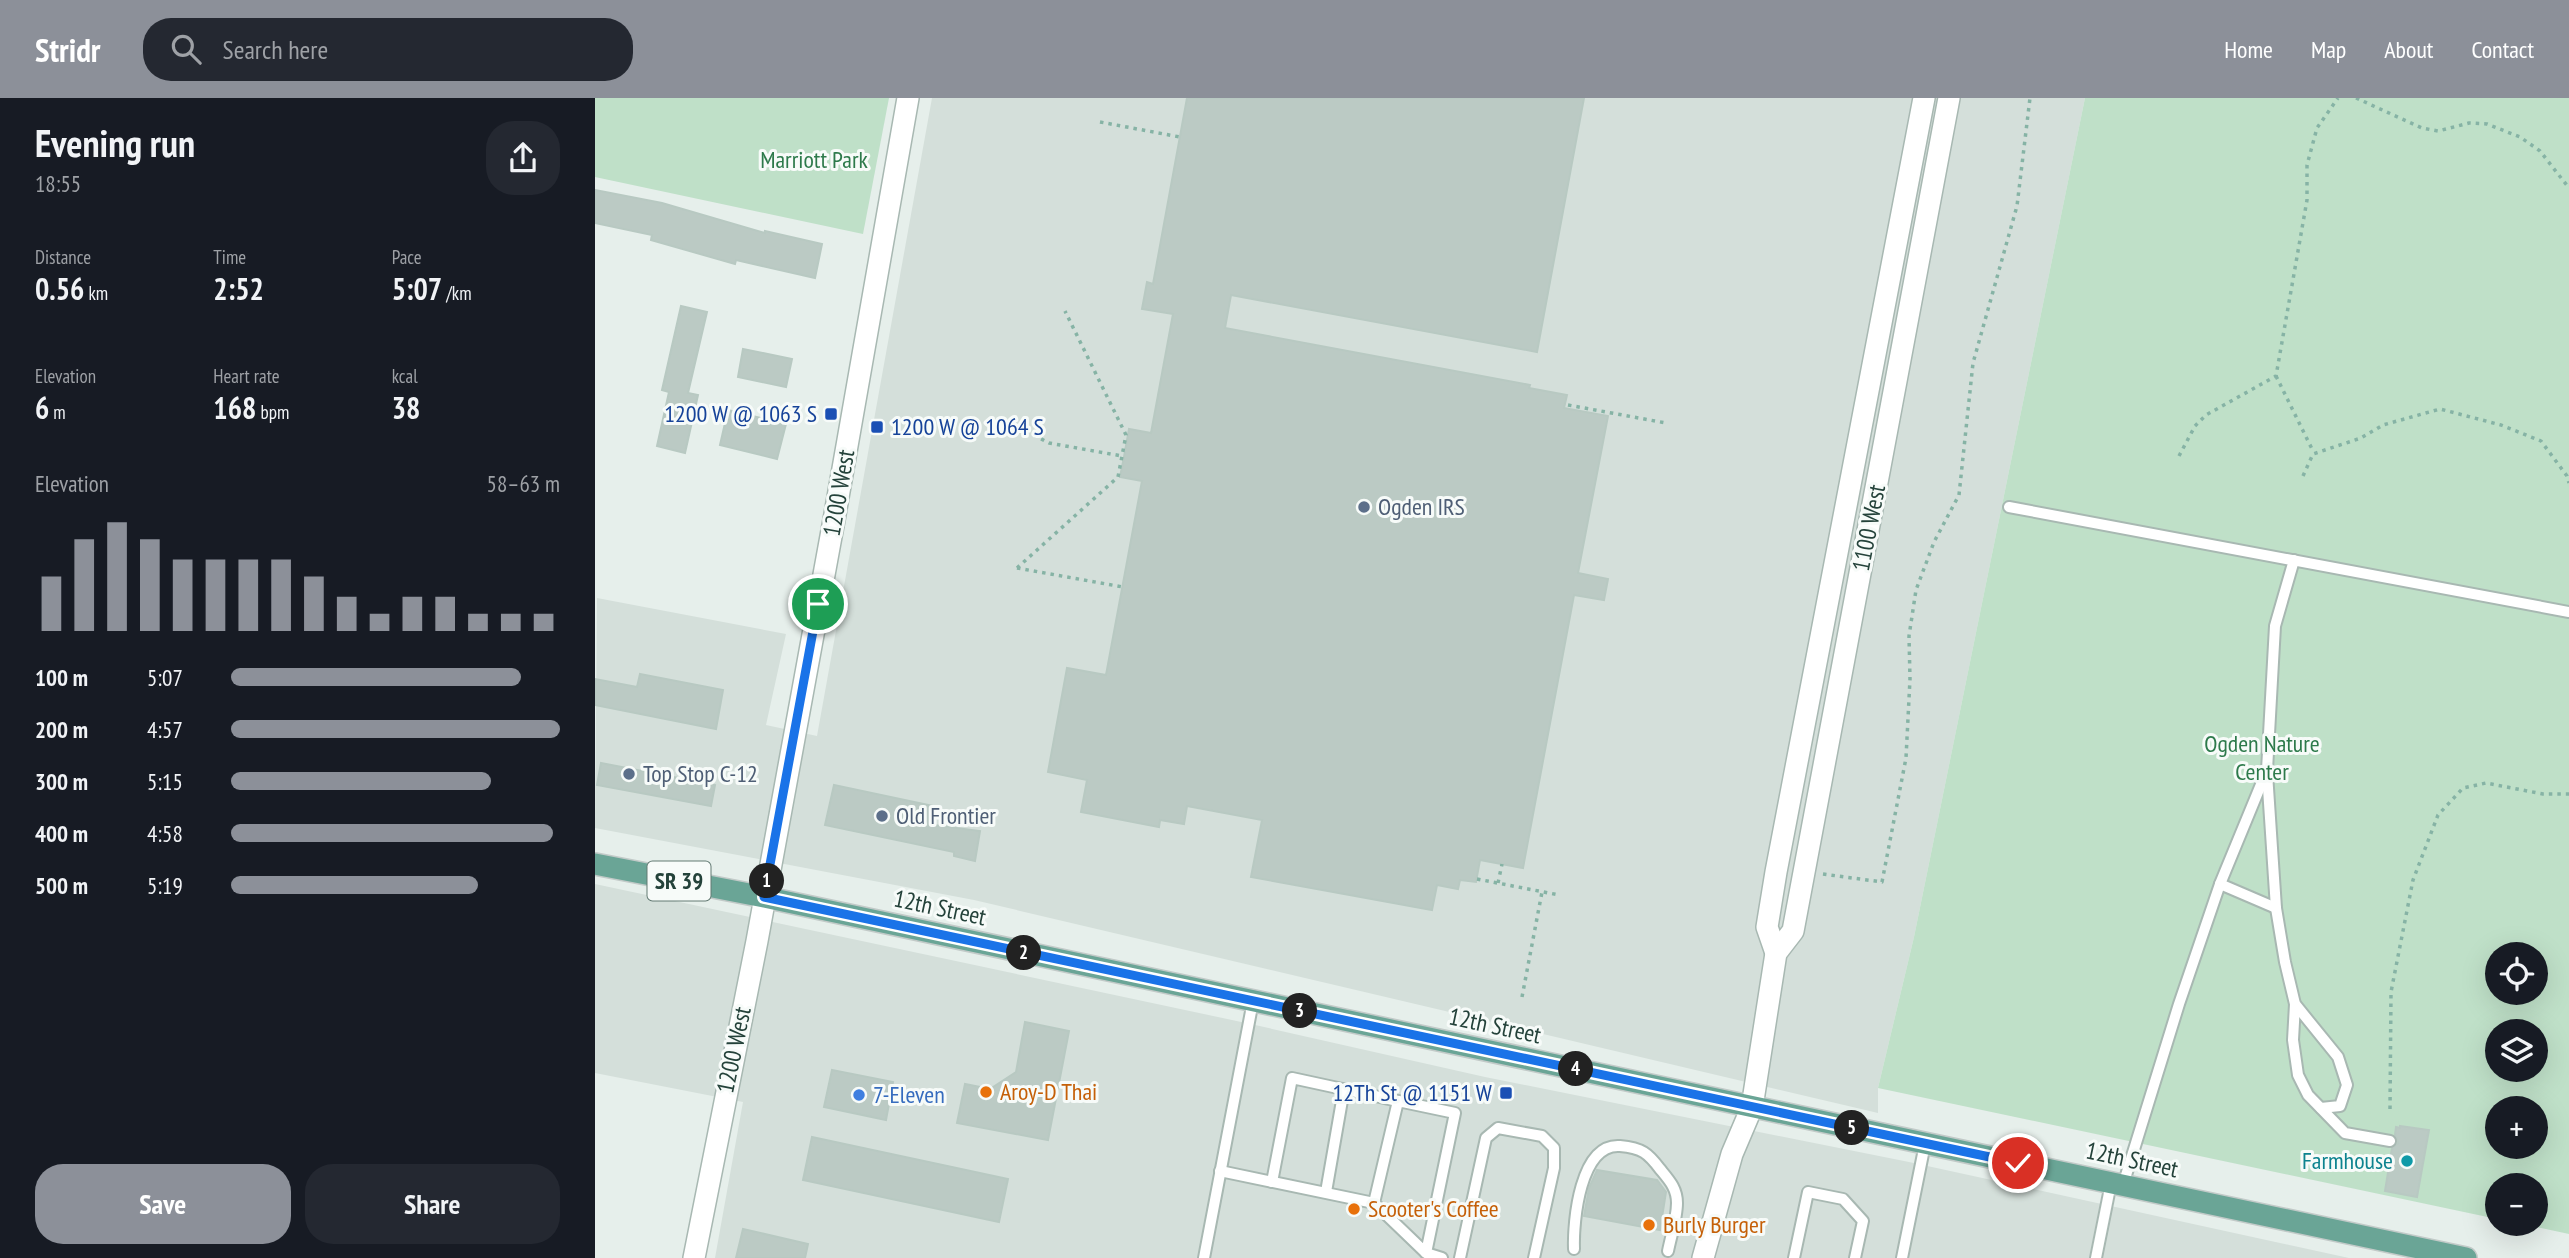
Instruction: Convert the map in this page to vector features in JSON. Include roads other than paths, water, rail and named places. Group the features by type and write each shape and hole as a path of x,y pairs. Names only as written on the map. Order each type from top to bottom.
{"main road":[{"name":"12th Street","path":"595,864 764,897 2466,1258"}],"street":[{"name":"1200 West","path":"694,1258 764,897 908,98"},
{"name":"1100 West","path":"1703,1258 1732,1154 1752,1107 1776,954 1767,927 1776,872 1924,98"},
{"name":"1100 West","path":"1776,954 1793,931 1949,98"},
{"path":"1776,872 1803,875"}],"lane":[{"path":"2009,507 2569,612"},
{"path":"2294,560 2275,626 2267,770 2276,908 2295,1004 2293,1040 2298,1075 2308,1095 2345,1133 2390,1142"},
{"path":"2096,1258 2117,1184 2220,884 2267,770"},
{"path":"2220,884 2276,908"},
{"path":"1204,1258 1253,1001"},
{"path":"2295,1004 2338,1057 2347,1085 2340,1106 2321,1108"},
{"path":"1272,1182 1292,1078 1455,1113 1426,1253"},
{"path":"1326,1192 1344,1089"},
{"path":"1374,1203 1398,1101"},
{"path":"1460,1258 1486,1138 1498,1128 1542,1136 1554,1148 1554,1168 1534,1258"},
{"path":"1902,1258 1925,1144"},
{"path":"1574,1250 1573,1228 1587,1167 1600,1152 1614,1146 1632,1147 1648,1153 1674,1188 1677,1203 1668,1251"},
{"path":"1220,1171 1374,1203 1426,1253 1442,1258"},
{"path":"1794,1258 1808,1192 1843,1199 1863,1221 1855,1258"}],"place":[{"name":"1200 W @ 1063 S","path":"831,414"},
{"name":"1200 W @ 1064 S","path":"877,427"},
{"name":"Ogden IRS","path":"1364,507"},
{"name":"Top Stop C-12","path":"629,774"},
{"name":"Old Frontier","path":"882,816"},
{"name":"Aroy-D Thai","path":"986,1092"},
{"name":"12Th St @ 1151 W","path":"1506,1093"},
{"name":"7-Eleven","path":"859,1095"},
{"name":"Farmhouse","path":"2407,1161"},
{"name":"Scooter's Coffee","path":"1354,1209"},
{"name":"Burly Burger","path":"1649,1225"}],"park label":[{"name":"Marriott Park","path":"814,160"},
{"name":"Ogden Nature Center","path":"2262,758"}]}
